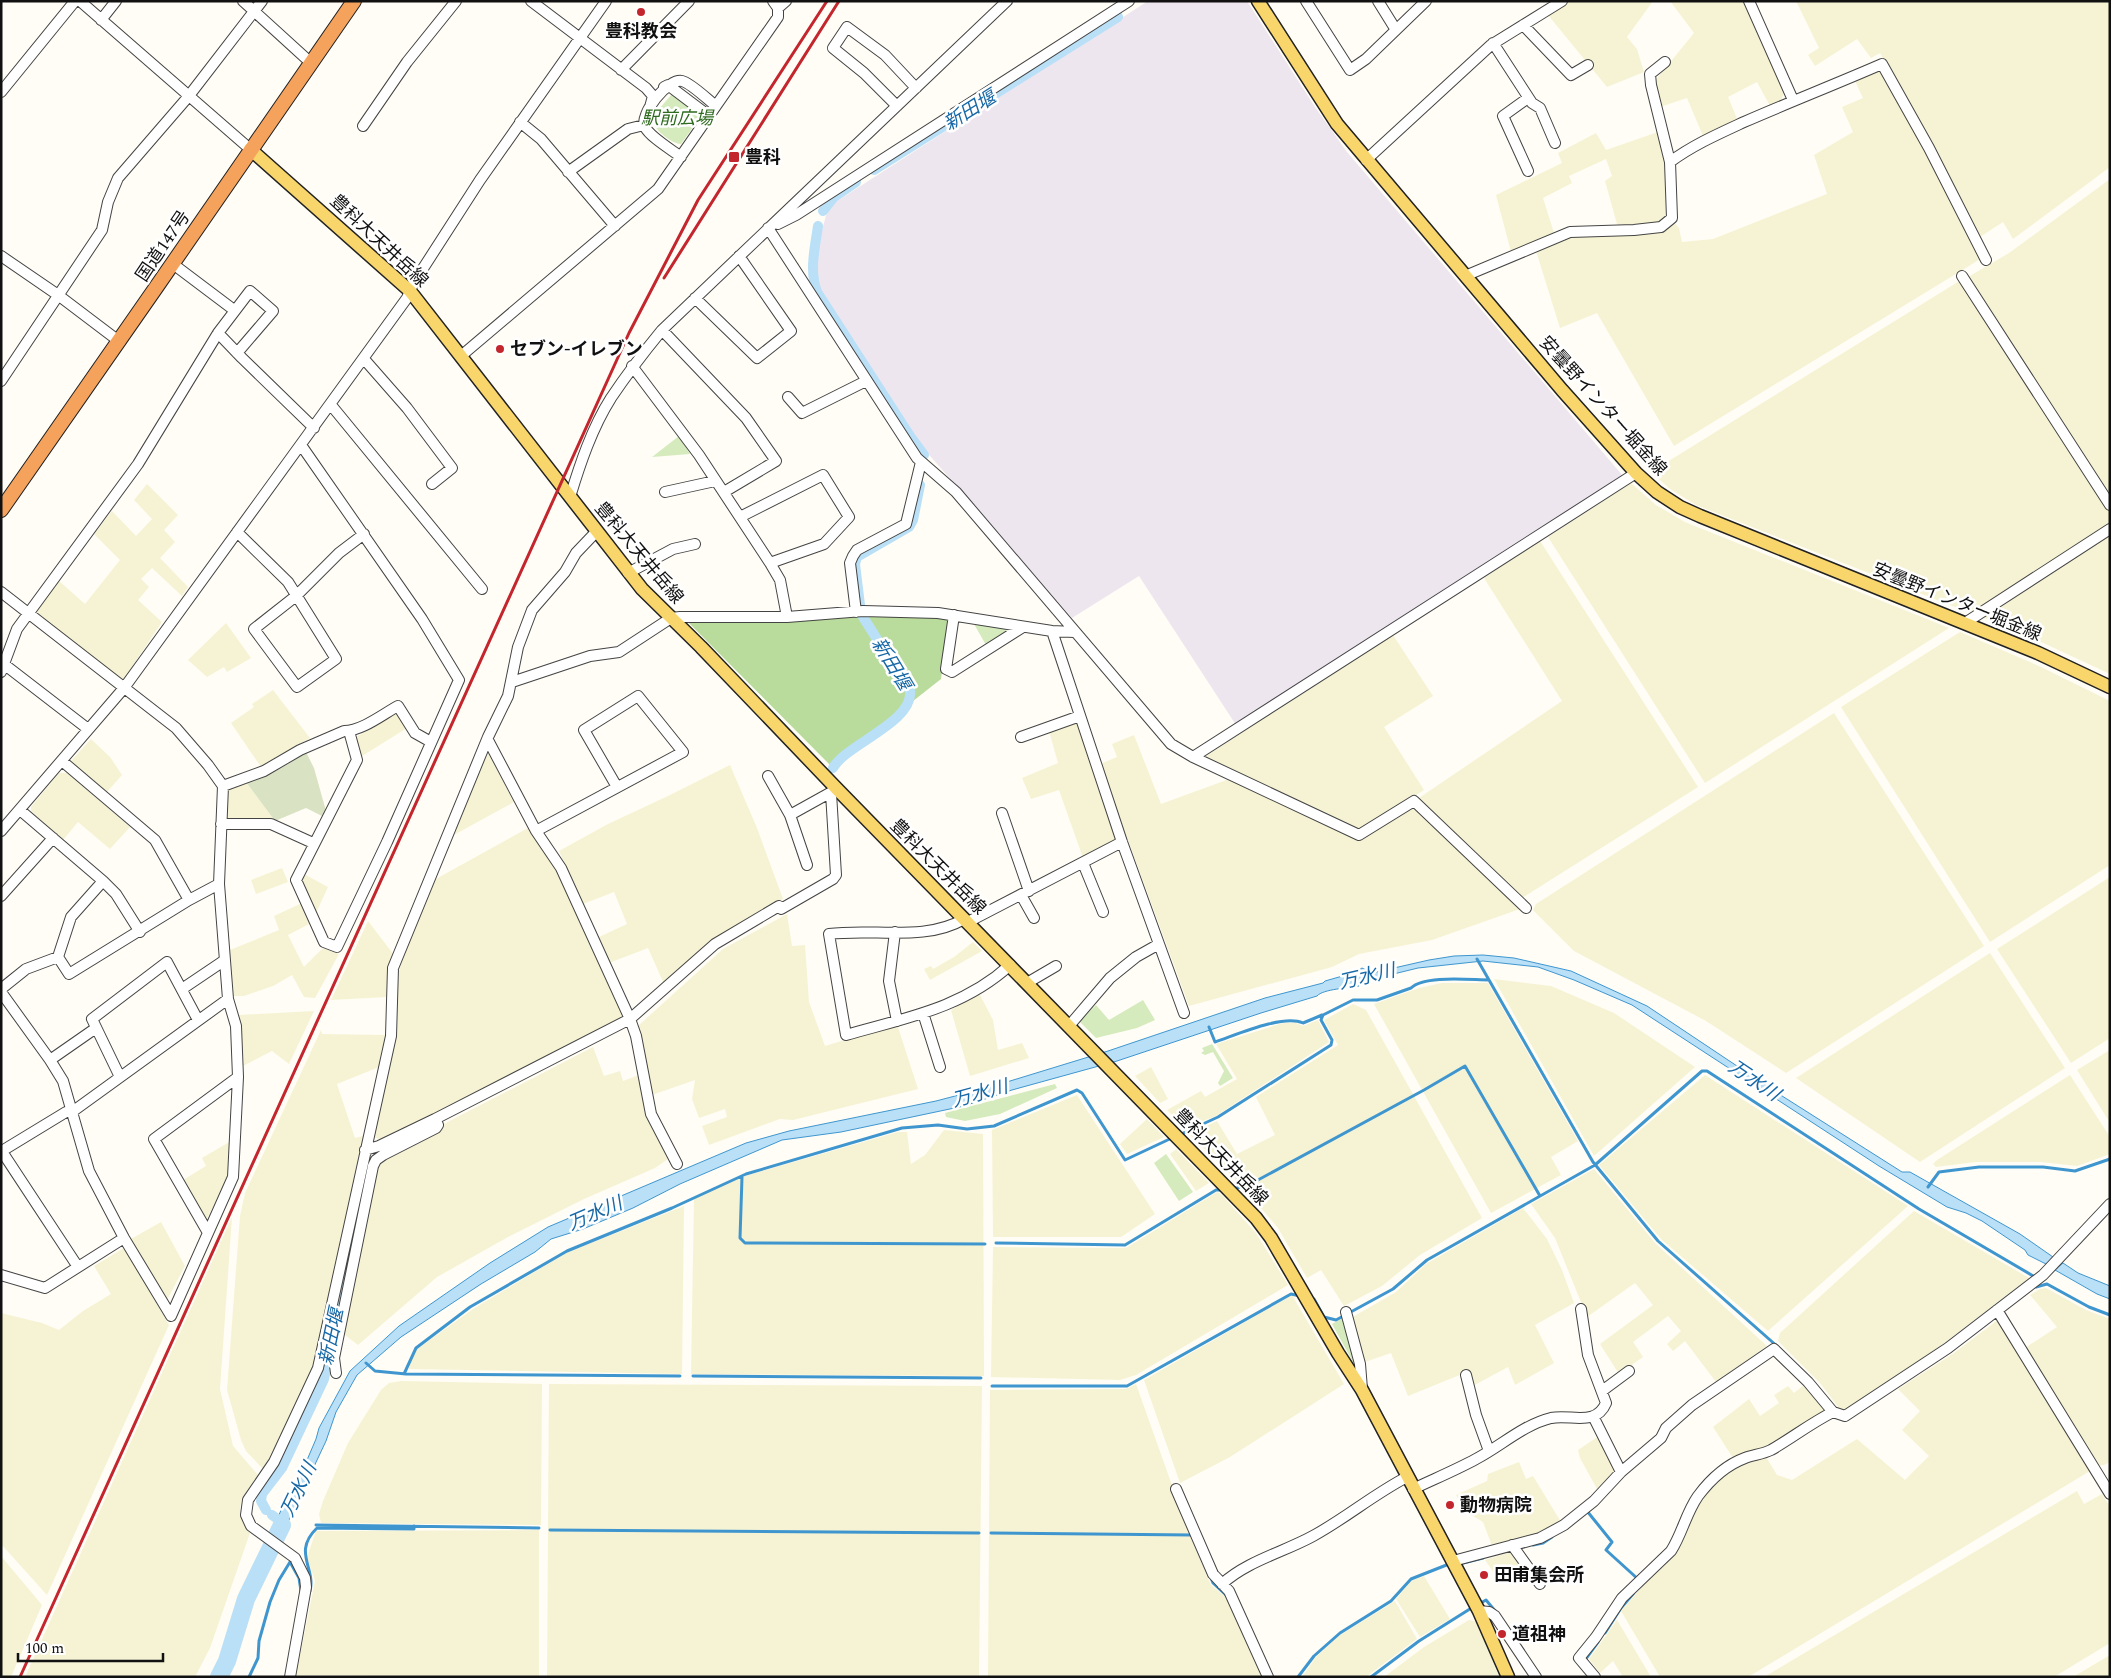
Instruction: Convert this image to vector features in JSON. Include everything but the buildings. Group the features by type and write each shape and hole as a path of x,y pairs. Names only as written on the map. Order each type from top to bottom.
{"highway":[{"name":"国道147号","path":"1,510 120,342 250,149 354,1"}],"main road":[{"name":"安曇野インター堀金線","path":"1258,1 1337,124 1366,160 1636,473 1657,492 1680,507 1700,516 2038,653 2110,687"},
{"name":"豊科大天井岳線","path":"250,149 410,290 628,573 834,791 966,920 1256,1218 1271,1238 1338,1353 1362,1390 1479,1610 1508,1677"}],"street":[{"path":"1,92 75,1"},
{"path":"80,1 250,149"},
{"path":"101,20 116,1"},
{"path":"243,1 311,63"},
{"path":"1,381 102,230 108,202 118,178 188,97 262,1"},
{"path":"363,126 406,62 456,1"},
{"path":"531,1 646,88 653,96 650,107"},
{"path":"1,831 124,688 302,445 407,298 410,290 480,180 606,1"},
{"path":"621,70 689,1"},
{"path":"461,356 658,189 778,17 775,5 786,1"},
{"path":"570,497 586,449 610,400 632,366 662,330 1008,1"},
{"path":"768,228 796,215 1129,1"},
{"path":"1306,1 1350,70 1366,59 1426,1"},
{"path":"1378,1 1396,30"},
{"path":"1366,160 1493,43 1562,1"},
{"path":"1749,1 1793,100"},
{"path":"1522,25 1571,76 1588,65"},
{"path":"897,106 864,73 833,48 847,27 885,55 916,88"},
{"path":"1493,43 1528,98 1540,108 1555,144"},
{"path":"1465,276 1570,232 1634,230 1661,227 1672,218 1670,162 1650,74 1665,62"},
{"path":"1670,162 1690,147 1793,100 1882,64 1925,140 1986,260"},
{"path":"646,88 658,90 668,84 684,81 716,106"},
{"path":"668,84 650,107 645,116 644,125 648,131 681,157"},
{"path":"668,84 709,116"},
{"path":"1528,98 1503,116 1528,171"},
{"path":"520,122 541,140 614,226"},
{"path":"568,172 628,129 644,125"},
{"path":"768,228 866,381 921,462 956,492 1171,744 1194,757 1358,835 1414,801 1526,908"},
{"path":"1,256 120,342"},
{"path":"695,298 757,358 791,331 739,256"},
{"path":"173,264 234,310"},
{"path":"1962,276 2110,505"},
{"path":"88,729 3,668 17,628 138,464 218,333 250,291 274,311 237,354"},
{"path":"662,330 746,418 776,461 724,492"},
{"path":"218,333 237,354 314,428"},
{"path":"364,359 407,408 452,468 432,484"},
{"path":"632,366 699,455 770,563 780,580 787,617"},
{"path":"788,397 802,413 866,381"},
{"path":"331,404 482,589"},
{"path":"302,445 422,620 459,680 338,947 324,942 296,880 357,760 349,731"},
{"path":"856,612 850,563 857,550 906,524 921,462"},
{"path":"1194,757 1636,473"},
{"path":"740,517 823,475 849,517 824,544 770,563"},
{"path":"665,492 715,481"},
{"path":"1965,623 2110,529"},
{"path":"237,532 288,582 296,596 336,659 297,687 254,629 296,596 338,553 364,534"},
{"path":"290,1677 306,1587 305,1578 295,1558 251,1526 246,1515 248,1500 274,1462 318,1368 391,1036 393,968 508,696 518,647 532,610 565,572 576,553 596,532"},
{"path":"628,573 673,549 695,544"},
{"path":"1,592 176,728 208,765 223,786 219,884 228,999 236,1026 238,1077 233,1176 207,1231 171,1316 124,1238 89,1171 62,1081 50,1060 1,991 26,969 58,956 71,918 103,881"},
{"path":"512,682 590,656 619,652 672,618 787,617 856,612 954,615 1023,627 1074,632"},
{"path":"954,615 946,669 952,672 1023,627"},
{"path":"1052,631 1122,842 1184,1013"},
{"path":"536,831 683,752 638,696 584,730 617,787"},
{"path":"223,786 264,771 300,750 344,731 349,731 398,706 415,733 431,742"},
{"path":"1022,737 1080,716"},
{"path":"488,740 536,831 561,868 630,1019 636,1036 651,1114 677,1164"},
{"path":"62,761 155,840 189,900"},
{"path":"768,776 790,815 807,865"},
{"path":"336,1373 334,1358 373,1166 381,1151 435,1119 630,1019 715,944 779,906 781,909 833,879 836,874 834,791 790,815"},
{"path":"20,810 116,894 140,932"},
{"path":"1002,813 1034,918"},
{"path":"221,824 271,824 313,844"},
{"path":"1,896 53,838"},
{"path":"1010,965 992,980 947,1006 846,1035 829,934 846,932 912,932 952,926 1025,893 1122,842"},
{"path":"1083,863 1102,912"},
{"path":"58,956 70,974 189,900 219,884"},
{"path":"894,932 889,981 898,1020"},
{"path":"1069,1026 1110,978 1136,957 1159,944"},
{"path":"182,989 225,960"},
{"path":"120,1077 92,1019 166,962 198,1020"},
{"path":"1027,983 1056,966"},
{"path":"78,1267 1,1150 66,1112 72,1112 228,999"},
{"path":"923,1014 940,1067"},
{"path":"50,1060 96,1028"},
{"path":"207,1231 154,1139 238,1077"},
{"path":"365,1150 381,1151"},
{"path":"1453,1561 1540,1538 1564,1525 1594,1500 1620,1472 1661,1438 1666,1428 1692,1405 1774,1349 1808,1382 1833,1412 1845,1416 1948,1348 2043,1275 2110,1204"},
{"path":"2,1275 44,1288 124,1238"},
{"path":"1413,1489 1477,1459 1516,1434 1552,1418 1594,1418 1603,1410 1606,1403 1588,1355 1581,1309"},
{"path":"1997,1310 2110,1494"},
{"path":"1346,1312 1360,1364 1362,1390"},
{"path":"1602,1391 1629,1371"},
{"path":"1466,1375 1476,1415 1489,1451"},
{"path":"1595,1677 1579,1660 1581,1655 1596,1637 1622,1598 1676,1543 1684,1520 1697,1498 1711,1481 1731,1465 1745,1458 1769,1451 1833,1412"},
{"path":"1594,1418 1620,1472"},
{"path":"1222,1584 1228,1578 1312,1537 1407,1476"},
{"path":"1176,1489 1213,1574 1229,1590 1268,1677"},
{"path":"1512,1545 1540,1584"},
{"path":"1479,1610 1495,1616 1536,1677"}],"shaded area":[{"path":"1148,1 1247,1 1315,107 1347,152 1623,476 1236,725 1139,576 1072,618 924,449 820,291 817,281 816,267 820,237 827,212 834,203"},
{"path":"1569,1 1653,1 1627,37 1637,49 1644,72 1607,87 1548,15"},
{"path":"1670,1 1757,1 1747,5 1785,91 1781,100 1770,106 1757,82 1728,97 1738,121 1703,136 1687,98 1660,107 1654,82 1694,33"},
{"path":"1796,1 2110,1 2110,167 2013,239 2003,222 1980,237 1880,53 1871,58 1857,39 1815,66 1808,55 1819,48"},
{"path":"1880,69 1901,104 1982,258 1674,446 1597,313 1560,328 1536,251 1568,236 1620,235 1605,181 1612,176 1606,159 1569,176 1572,183 1543,198 1554,233 1511,252 1496,195 1562,163 1558,153 1596,133 1606,150 1658,132 1666,158 1669,217 1679,228 1682,242 1713,239 1827,194 1814,155 1853,132 1842,107 1863,98 1855,81"},
{"path":"2110,179 2110,498 1968,277 2009,253"},
{"path":"1961,280 2110,513 2110,524 1970,613 1696,505 1670,489 1651,472"},
{"path":"1631,483 1656,505 1685,522 1949,628 1705,783 1548,537"},
{"path":"147,484 178,515 164,530 175,542 160,558 188,587 182,596 152,568 141,579 149,587 138,600 162,622 123,680 35,612 58,580 85,604 120,560 94,534 112,511 136,536 152,519 134,500"},
{"path":"2110,535 2110,674 2024,634 1982,617"},
{"path":"1540,541 1698,787 1522,898 1419,798 1562,701 1484,578"},
{"path":"226,623 251,658 227,672 224,667 207,677 188,660"},
{"path":"1960,632 2039,666 2110,701 2110,865 1990,942 1841,707"},
{"path":"1393,635 1433,696 1384,727 1424,790 1359,832 1203,758"},
{"path":"273,690 310,738 261,767 231,723 254,707 252,704"},
{"path":"398,712 407,728 362,756 356,737"},
{"path":"1834,713 1984,946 1786,1073 1706,1021 1574,951 1533,910 1536,904"},
{"path":"1078,720 1118,839 1083,858 1059,790 1031,799 1022,778 1058,763 1049,731"},
{"path":"1134,735 1161,804 1232,778 1358,838 1414,805 1520,909 1432,940 1359,954 1332,967 1189,1006 1100,764 1117,757 1112,744"},
{"path":"91,739 110,757 122,775 107,792 70,762"},
{"path":"487,751 514,802 452,836"},
{"path":"730,765 757,828 783,899 712,942 665,986 648,948 609,963 599,937 627,924 614,892 583,904 559,851 608,824"},
{"path":"59,773 67,773 130,827 110,849 78,822 63,840 31,811 31,807"},
{"path":"246,782 275,821 226,818 228,790"},
{"path":"528,828 559,871 625,1019 381,1140 374,1137 393,1053 399,971 406,948 434,880"},
{"path":"282,868 288,882 256,894 251,880"},
{"path":"304,874 328,887 316,913 300,881"},
{"path":"2110,877 2110,1038 2071,1063 1997,949"},
{"path":"302,903 311,923 288,935 304,967 323,948 339,954 315,998 304,997 292,975 273,986 244,996 232,996 230,950 279,930 274,916"},
{"path":"787,914 792,946 805,945 809,1002 825,1046 897,1024 918,1089 793,1120 780,1119 709,1145 702,1126 727,1117 725,1109 699,1118 692,1099 695,1080 652,1095 638,1026 723,949"},
{"path":"368,921 394,955 387,997 331,1000"},
{"path":"973,942 982,951 930,980 924,969 931,966 933,969 954,957"},
{"path":"1990,953 2065,1068 1920,1162 1796,1078"},
{"path":"1494,979 1551,986 1614,1013 1695,1067 1594,1156"},
{"path":"1442,983 1488,983 1578,1141 1551,1157 1561,1175 1491,1213 1374,1004 1419,988"},
{"path":"979,993 993,1020 998,1050 1022,1043 1029,1058 970,1076 951,1010"},
{"path":"1353,1004 1366,1010 1482,1218 1420,1255 1382,1286 1344,1306 1321,1270 1307,1278 1278,1228 1244,1188 1189,1134 1217,1121 1237,1154 1275,1135 1256,1097 1338,1045 1324,1020"},
{"path":"314,1011 289,1064 272,1051 243,1066 239,1015"},
{"path":"1318,1020 1329,1042 1216,1116 1185,1128 1167,1110 1201,1091 1205,1097 1237,1079 1216,1044 1283,1023 1296,1023 1303,1026"},
{"path":"321,1030 322,1034 387,1035 379,1067 337,1084 355,1138 363,1136 314,1364 270,1459 263,1469 246,1451 241,1440 227,1390 240,1216 245,1193"},
{"path":"593,1047 604,1076 620,1071 623,1081 639,1075 647,1117 668,1159 655,1168 584,1199 508,1237 437,1277 358,1345 341,1332 377,1167 380,1161 440,1126"},
{"path":"2110,1050 2110,1123 2077,1070"},
{"path":"1151,1067 1168,1099 1160,1103 1135,1076"},
{"path":"1705,1075 1908,1206 1768,1331 1661,1239 1599,1165"},
{"path":"2070,1075 2110,1137 2110,1154 2077,1166 2041,1162 1976,1162 1936,1167 1933,1164 1937,1160"},
{"path":"1077,1095 1155,1214 1121,1237 993,1237 992,1130"},
{"path":"1147,1119 1164,1137 1127,1154 1120,1144"},
{"path":"944,1130 983,1134 984,1376 691,1374 694,1198 748,1175 898,1132 907,1132 911,1164 925,1155"},
{"path":"231,1141 230,1173 206,1221 183,1180 206,1166 202,1158"},
{"path":"1176,1149 1209,1183 1196,1191 1170,1154"},
{"path":"1594,1169 1656,1244 1767,1346 1716,1382 1685,1341 1673,1351 1667,1344 1681,1331 1668,1316 1633,1342 1643,1357 1619,1374 1600,1344 1653,1305 1635,1283 1587,1317 1555,1238 1531,1204"},
{"path":"1217,1192 1221,1194 1256,1233 1288,1285 1136,1375 1120,1380 991,1377 993,1247 1126,1248"},
{"path":"684,1206 682,1374 409,1369 413,1352 473,1309 566,1253"},
{"path":"1523,1208 1547,1239 1562,1270 1574,1303 1535,1325 1554,1363 1515,1385 1508,1367 1471,1387 1467,1372 1408,1396 1391,1353 1365,1362 1351,1318 1396,1292 1426,1264"},
{"path":"1914,1211 2029,1278 1939,1347 1845,1410 1839,1408 1820,1383 1778,1341 1780,1333"},
{"path":"232,1217 220,1389 233,1446 258,1475 242,1498 240,1516 250,1533 210,1648 195,1677 25,1677"},
{"path":"161,1222 185,1266 167,1300 131,1239"},
{"path":"124,1248 169,1325 47,1595 1,1544 1,1313 42,1323 59,1330 83,1311 111,1294 94,1266"},
{"path":"2046,1288 2086,1310 2110,1319 2110,1462 2104,1465 2097,1466 2025,1348 2057,1327 2030,1295"},
{"path":"1292,1295 1344,1384 1230,1457 1180,1483 1144,1380"},
{"path":"1999,1319 2090,1471 1748,1677 1660,1677 1621,1611 1647,1581 1713,1485 1724,1475 1736,1468 1766,1457 1777,1475 1792,1480 1857,1439 1905,1480 1929,1456 1902,1430 1920,1411 1898,1389 1954,1353"},
{"path":"401,1381 542,1384 541,1525 321,1523 319,1514 323,1501 348,1443 381,1390 389,1383"},
{"path":"549,1384 982,1386 979,1677 547,1676"},
{"path":"1136,1384 1190,1536 1211,1585 1227,1598 1263,1677 988,1677 990,1390 1126,1389"},
{"path":"1805,1384 1825,1410 1770,1447 1733,1458 1713,1427 1749,1399 1760,1416 1779,1403 1774,1395 1788,1386 1794,1393"},
{"path":"1599,1436 1616,1469 1597,1489 1580,1458 1578,1450"},
{"path":"1519,1462 1526,1479 1533,1476 1561,1522 1533,1536 1492,1546 1483,1522 1466,1512 1456,1495 1487,1481 1488,1474"},
{"path":"2077,1491 2084,1504 2102,1494 2110,1507 2110,1643 2054,1677 1764,1677"},
{"path":"539,1530 539,1677 296,1675 315,1581 307,1557 316,1531"},
{"path":"1513,1551 1524,1567 1499,1580 1485,1560"},
{"path":"1,1556 42,1605 11,1677 1,1677"},
{"path":"1424,1576 1450,1619 1420,1637 1396,1599 1411,1581"},
{"path":"1395,1601 1417,1639 1366,1677 1302,1677 1316,1657 1340,1635"},
{"path":"1469,1620 1477,1622 1499,1677 1384,1677 1424,1647"},
{"path":"1617,1620 1651,1677 1623,1677 1613,1661 1600,1673 1589,1659"},
{"path":"2110,1655 2110,1677 2073,1677"}],"green space":[{"name":"駅前広場","path":"672,94 701,116 681,144 666,137 654,124 653,116"},
{"path":"679,436 690,454 652,457"},
{"path":"859,615 949,617 941,679 830,765 685,619"},
{"path":"974,624 1006,629 1007,632 986,645"},
{"path":"306,752 314,768 326,811 322,816 306,808 275,821 246,782 277,770"},
{"path":"1143,1000 1155,1020 1137,1028 1096,1038 1079,1021 1096,1005 1109,1020"},
{"path":"1212,1044 1233,1078 1220,1086 1218,1083 1224,1071 1213,1052 1205,1055 1201,1053 1204,1051 1202,1048"},
{"path":"1055,1084 1057,1088 1000,1114 965,1121 946,1117 945,1113"},
{"path":"1166,1154 1193,1192 1179,1201 1154,1163"},
{"path":"1345,1317 1358,1371 1332,1324"}],"water":[{"path":"1483,955 1514,958 1571,971 1647,1006 1779,1094 1902,1172 1910,1172 2020,1234 2053,1257 2046,1264 2028,1255 2025,1250 1982,1221 1947,1207 1879,1166 1632,1005 1538,967 1483,961 1418,968 1361,982 1359,986 1325,992 1117,1061 1012,1090 964,1106 841,1132 782,1140 680,1184 633,1208 583,1229 551,1239 535,1252 481,1284 401,1337 357,1375 336,1412 326,1441 279,1541 270,1535 286,1499 292,1495 319,1428 350,1371 399,1326 490,1263 548,1227 746,1143 789,1131 936,1101 997,1085 1108,1051 1265,998 1323,983 1362,968 1372,973 1429,960 1454,956"},
{"path":"2063,1263 2078,1273 2110,1286 2110,1299 2097,1294 2055,1270"}],"waterway":[{"name":"新田堰","path":"874,170 1118,17 1116,13"},
{"name":"新田堰","path":"823,211 834,197 856,182"},
{"name":"新田堰","path":"818,226 813,267 817,292 924,455"},
{"name":"新田堰","path":"860,605 855,564 857,557 909,527 913,520 920,485"},
{"name":"新田堰","path":"833,768 840,759 891,723 908,702 910,691 863,617"},
{"path":"1477,959 1593,1162 1658,1241 1778,1347"},
{"path":"1179,1135 1218,1117 1331,1045 1332,1040 1321,1020 1323,1015 1353,1000 1377,1000 1426,981 1448,979 1489,980"},
{"path":"1209,1027 1215,1042 1272,1023 1284,1021 1303,1023 1322,1015"},
{"path":"1231,1188 1245,1187 1465,1066 1540,1196"},
{"path":"1311,1299 1314,1299 1324,1317 1336,1320 1393,1289 1427,1260 1595,1165 1702,1071 1707,1071 1919,1209 2035,1277"},
{"path":"404,1374 416,1348 470,1307 567,1251 672,1208 746,1174 902,1128 938,1125 967,1129 994,1126 1077,1090 1082,1093 1125,1160 1174,1137"},
{"path":"1928,1187 1939,1172 1979,1167 2043,1167 2075,1171 2110,1159"},
{"path":"742,1177 740,1238 745,1243 985,1244"},
{"path":"996,1243 1125,1245 1216,1190 1223,1190"},
{"name":"新田堰","path":"266,1510 261,1501 262,1494 282,1468 324,1379 357,1221"},
{"path":"2036,1287 2047,1284 2089,1307 2110,1315"},
{"path":"992,1386 1127,1386 1291,1294 1300,1296"},
{"path":"366,1363 375,1371 406,1374 680,1376"},
{"path":"693,1376 981,1378"},
{"path":"1585,1513 1587,1511 1612,1542 1606,1550 1639,1580"},
{"name":"新田堰","path":"272,1515 283,1523"},
{"name":"万水川","path":"219,1677 227,1661 246,1599 282,1525"},
{"path":"316,1525 539,1528"},
{"path":"310,1591 310,1575 305,1552 306,1545 317,1528 414,1529 414,1526"},
{"path":"550,1530 979,1533"},
{"path":"991,1533 1192,1535 1193,1538"},
{"path":"1533,1545 1543,1543 1552,1537"},
{"path":"1463,1563 1483,1558"},
{"path":"249,1677 258,1658 259,1641 270,1602 279,1580 290,1562 299,1578 301,1591"},
{"path":"1298,1677 1314,1656 1340,1633 1391,1601 1411,1579 1449,1564"},
{"path":"1211,1578 1213,1583 1226,1595"},
{"path":"1605,1633 1621,1608 1633,1594"},
{"path":"1479,1604 1486,1600 1496,1612"},
{"path":"1371,1677 1419,1641 1473,1607"},
{"path":"1587,1661 1585,1660 1598,1642"}],"railway":[{"path":"20,1677 629,333 698,200 827,1"},
{"path":"664,278 839,1"}],"place":[{"name":"豊科教会","path":"641,12"},
{"name":"豊科","path":"734,157"},
{"name":"セブン-イレブン","path":"500,349"},
{"name":"動物病院","path":"1450,1505"},
{"name":"田甫集会所","path":"1484,1575"},
{"name":"道祖神","path":"1502,1634"}]}
